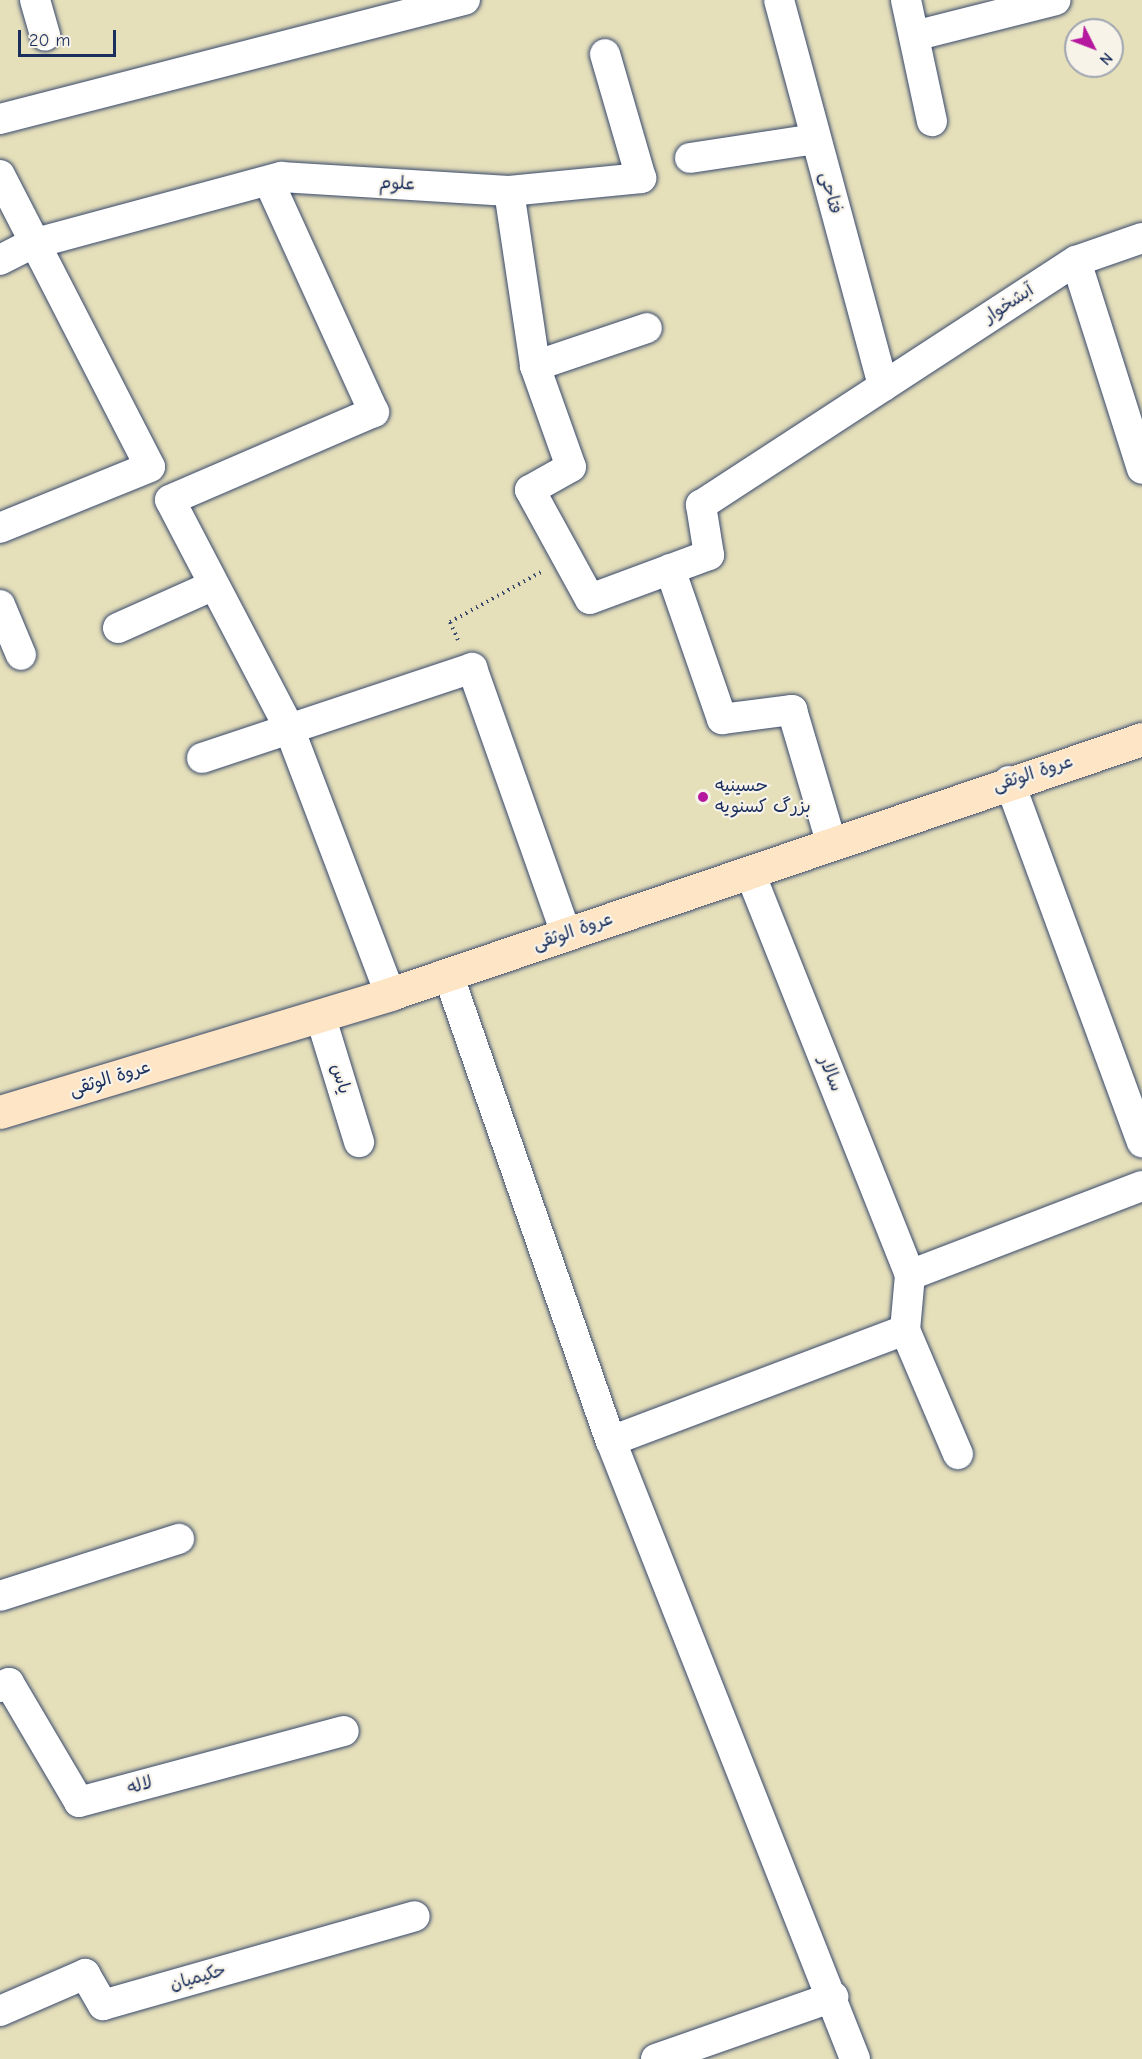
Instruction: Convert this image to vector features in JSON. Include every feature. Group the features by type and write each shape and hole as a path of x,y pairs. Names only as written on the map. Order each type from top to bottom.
{"street":[{"path":"35,0 45,36"},
{"path":"0,119 415,6 465,0"},
{"name":"فتاحی","path":"779,0 883,386"},
{"path":"906,0 932,121"},
{"path":"914,36 1056,0"},
{"name":"علوم","path":"0,260 32,244 281,177 509,190 641,178 605,54"},
{"path":"690,158 815,140"},
{"path":"0,175 32,244 150,467 170,500 289,728 390,994"},
{"path":"170,500 374,412 269,182"},
{"path":"509,190 535,366 571,466 530,490 590,599 670,569 722,719 792,710 832,845"},
{"name":"آبشخوار","path":"670,569 709,555 700,505 1076,261 1142,238"},
{"path":"1076,261 1142,469"},
{"path":"535,366 646,328"},
{"path":"0,528 150,467"},
{"path":"117,628 214,585"},
{"path":"0,605 21,655"},
{"path":"202,758 471,668 566,934"},
{"name":"عروة الوثقی","path":"0,1112 390,994 832,845 1009,781 1142,740"},
{"path":"1009,781 1142,1142"},
{"name":"سالار","path":"750,873 910,1275"},
{"path":"448,974 611,1441 833,1996 855,2059"},
{"name":"یاس","path":"320,1015 359,1142"},
{"path":"958,1454 905,1330 910,1275 1142,1186"},
{"path":"611,1441 905,1330"},
{"path":"0,1596 179,1539"},
{"name":"لاله","path":"3,1677 79,1802 344,1731"},
{"name":"حکیمیان","path":"0,2011 84,1974 103,2005 415,1916"},
{"path":"656,2059 833,1996"}],"path":[{"path":"471,668 450,622 567,557"}],"place":[{"name":"حسینیه بزرگ کسنویه","path":"703,797"}]}
